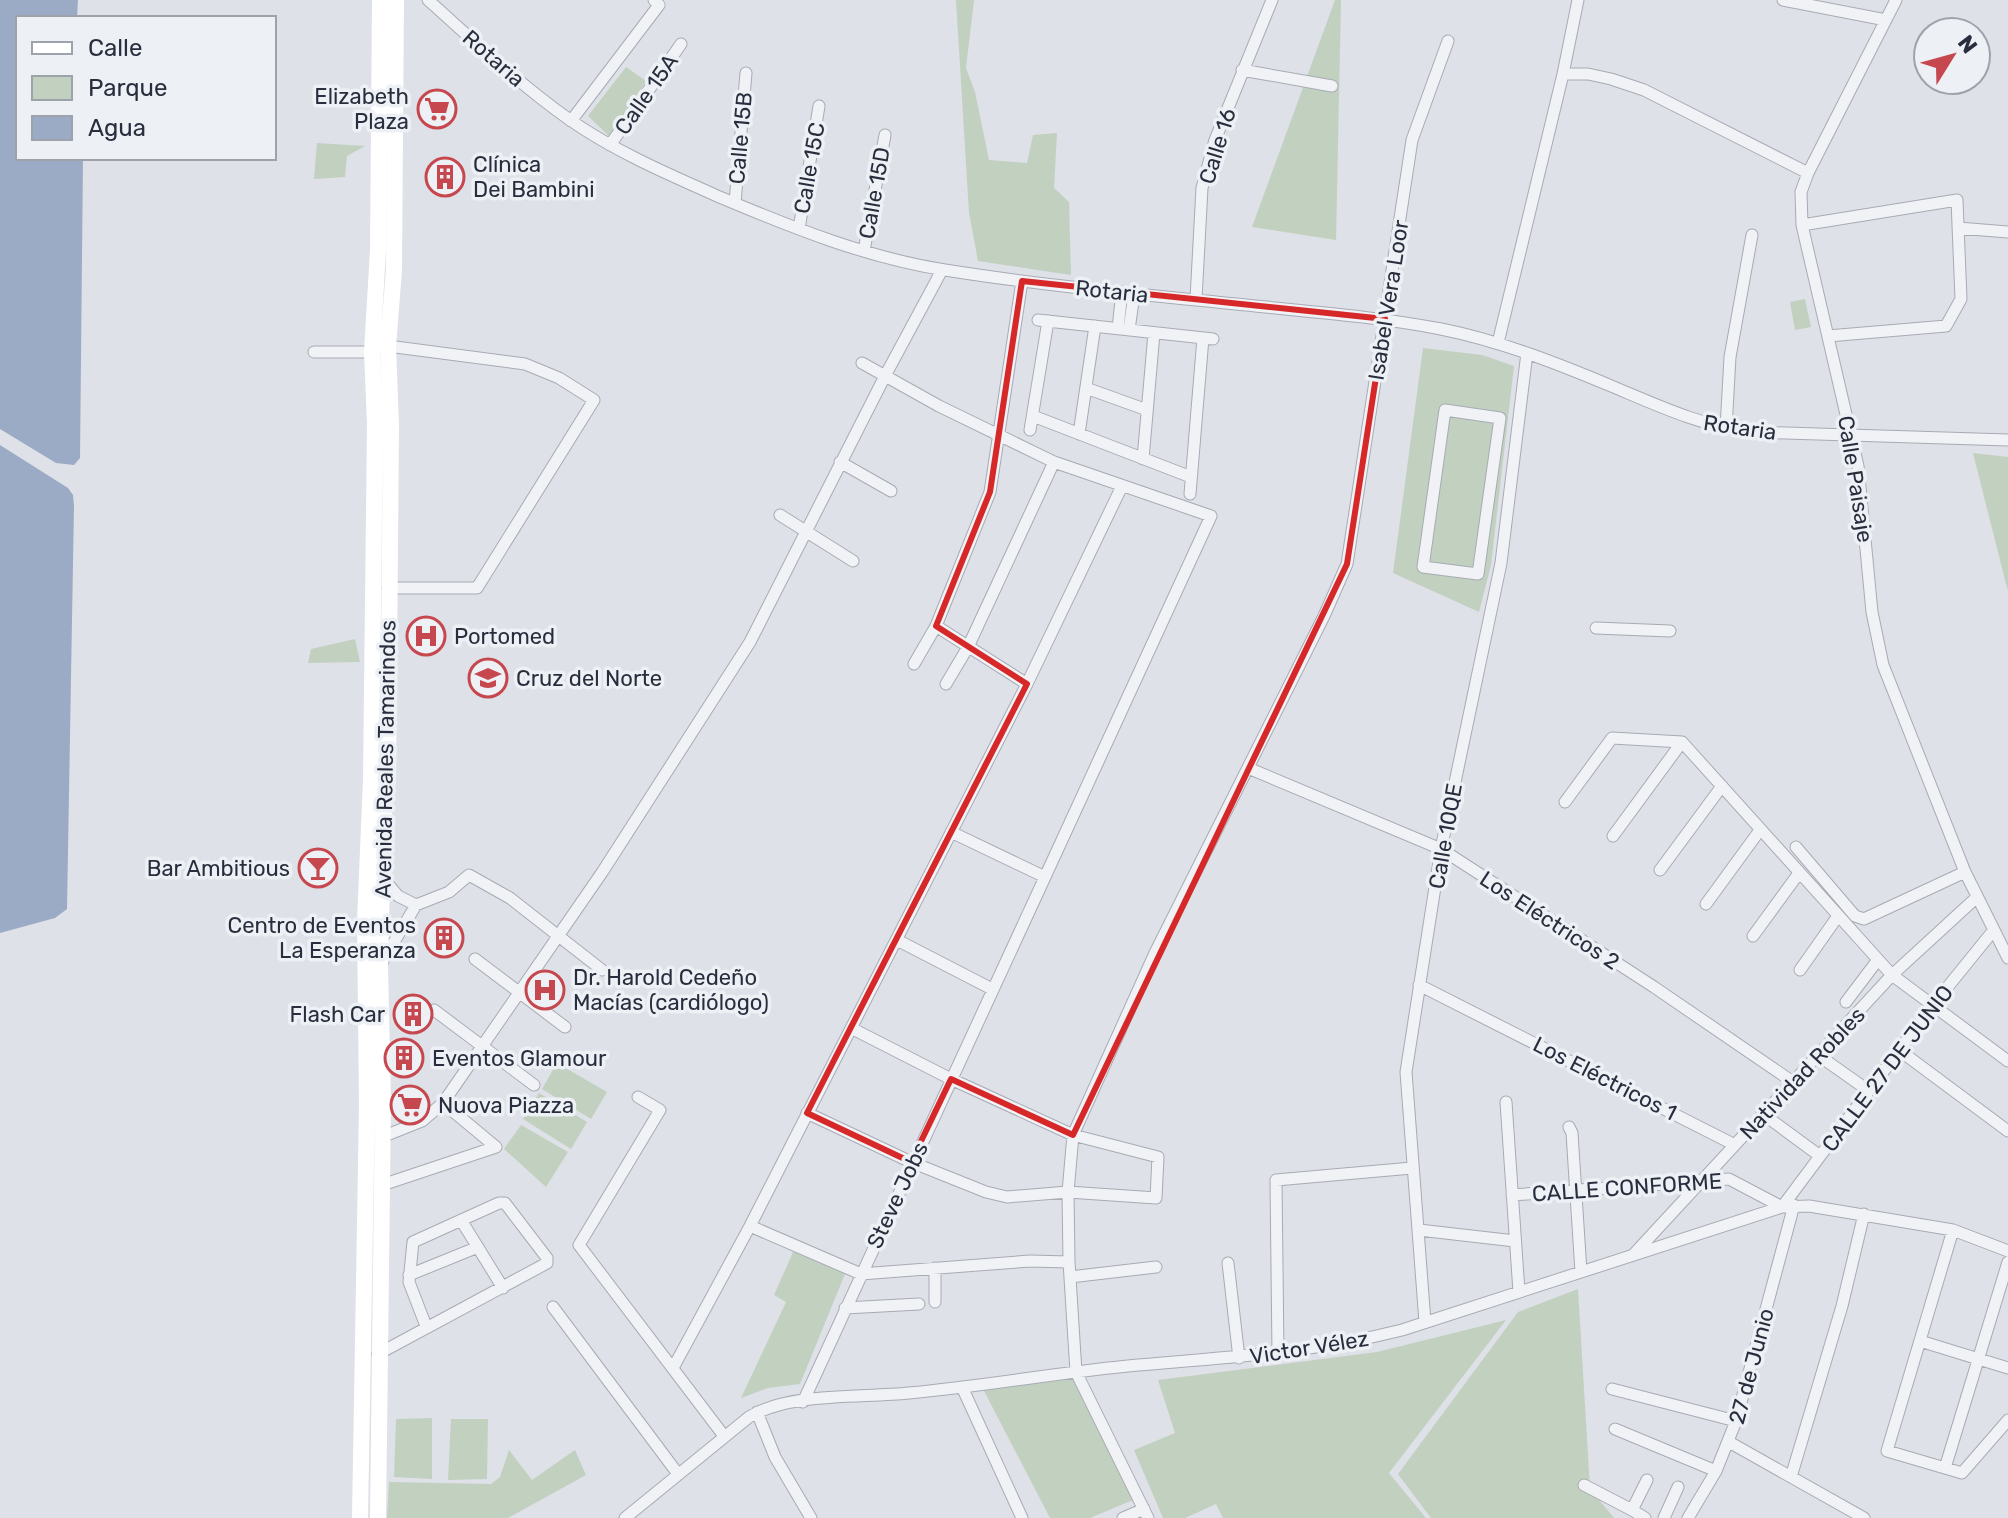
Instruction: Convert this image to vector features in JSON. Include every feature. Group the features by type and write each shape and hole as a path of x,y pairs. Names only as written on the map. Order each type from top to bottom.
{"main road":[{"name":"Avenida Reales Tamarindos","path":"380,0 386,251"},
{"name":"Avenida Reales Tamarindos","path":"378,1518 382,1137 380,965 373,921 382,876 384,802 388,780 375,424 386,251 396,0"},
{"name":"Avenida Reales Tamarindos","path":"360,1518 367,1104 381,621 388,588 391,425 380,349"}],"street":[{"name":"Rotaria","path":"428,0 509,73 571,121 610,145 735,203 864,251 942,270 1022,281 1385,319 1451,331 1527,353 1687,418 1726,428 2008,440"},
{"path":"571,121 659,5 654,0"},
{"name":"Calle 16","path":"1196,299 1202,188 1215,140 1272,0"},
{"path":"1498,343 1578,0"},
{"path":"1783,0 1886,20"},
{"name":"Calle Paisaje","path":"1896,0 1808,173 1801,192 1802,225 1852,435 1862,493 1872,612 1883,665 1965,872 2008,958"},
{"name":"Isabel Vera Loor","path":"1076,1372 1068,1192 1073,1135 1155,953 1347,564 1412,140 1448,41"},
{"name":"Calle 15A","path":"610,145 681,44"},
{"path":"1242,70 1332,86"},
{"name":"Calle 15B","path":"735,203 746,73"},
{"path":"1563,74 1588,74 1644,90 1808,173"},
{"name":"Calle 15C","path":"799,229 819,106"},
{"name":"Calle 15D","path":"864,251 885,135"},
{"path":"1802,225 1957,200 1961,299 1946,326 1828,336"},
{"path":"1958,228 2008,232"},
{"path":"1726,428 1730,357 1752,235"},
{"path":"382,1137 422,1121 443,1103 603,871 744,652 942,270"},
{"path":"914,664 936,626 988,500 1022,281"},
{"path":"1124,329 1128,293"},
{"path":"1030,430 1043,321 1208,339 1190,494"},
{"path":"1079,434 1095,326"},
{"path":"1143,459 1154,333"},
{"path":"314,352 380,349 525,364 559,378 594,400 477,588 388,588"},
{"name":"Calle 10QE","path":"1425,1322 1406,1072 1441,849 1501,563 1527,353"},
{"path":"673,1368 897,940 1027,684 1122,486 1054,462 862,363"},
{"path":"1086,388 1147,410"},
{"path":"1445,410 1500,418 1478,574 1423,567 1445,410"},
{"path":"1033,416 1191,477"},
{"path":"840,462 891,491"},
{"path":"946,684 968,647 1054,462"},
{"name":"Steve Jobs","path":"803,1402 1211,516 1122,486"},
{"path":"780,515 853,561"},
{"path":"936,626 1027,684"},
{"path":"1596,628 1670,631"},
{"path":"1565,802 1612,738 1682,742 1877,961 2008,1061"},
{"path":"1613,836 1682,742"},
{"name":"Los Eléctricos 2","path":"1248,768 1441,849 1654,987 1793,1082"},
{"path":"1660,870 1722,786"},
{"path":"1706,904 1760,830"},
{"path":"951,832 1045,877"},
{"path":"1796,847 1855,916 1864,919 1965,872"},
{"path":"1753,936 1799,873"},
{"path":"380,965 416,905 449,892 469,875 510,898 602,970"},
{"path":"382,876 398,896 416,905"},
{"name":"Natividad Robles","path":"1633,1255 1892,975 1977,897"},
{"path":"1800,970 1838,916"},
{"name":"CALLE 27 DE JUNIO","path":"1788,1206 1820,1156 1899,1050 1993,931"},
{"path":"897,940 992,989"},
{"path":"475,959 565,1027"},
{"path":"1846,1002 1877,961"},
{"name":"Los Eléctricos 1","path":"1419,985 1735,1145"},
{"path":"434,1010 534,1085"},
{"path":"807,1113 911,1162 986,1192 1007,1197 1068,1192 1156,1198 1158,1157 1073,1135 951,1079 851,1028"},
{"path":"1899,1050 2008,1131"},
{"path":"1818,1055 1869,1091"},
{"path":"638,1097 660,1110 579,1245 724,1436"},
{"path":"1506,1102 1519,1292"},
{"path":"382,1185 496,1147 443,1103"},
{"path":"1763,1114 1820,1156"},
{"path":"1569,1127 1581,1272"},
{"path":"1278,1354 1276,1180 1412,1168"},
{"name":"CALLE CONFORME","path":"1512,1195 1729,1179 1788,1206"},
{"path":"363,1359 545,1265 547,1258 503,1202 413,1242 409,1275 411,1289 426,1326"},
{"name":"Victor Vélez","path":"625,1518 757,1412 803,1402 962,1387 1139,1365 1278,1354 1374,1337 1788,1206 1864,1214 1953,1230 2008,1251"},
{"name":"27 de Junio","path":"1688,1518 1716,1471 1736,1421 1788,1206"},
{"path":"1791,1477 1842,1306 1864,1214"},
{"path":"461,1220 503,1288"},
{"path":"750,1226 861,1274 1030,1261 1069,1262"},
{"path":"1419,1230 1515,1241"},
{"path":"1953,1230 1887,1451 1962,1473 2008,1420"},
{"path":"409,1275 478,1247"},
{"path":"1945,1468 2008,1262"},
{"path":"1228,1263 1239,1358"},
{"path":"1070,1277 1156,1267"},
{"path":"935,1268 935,1302"},
{"path":"845,1308 919,1304"},
{"path":"553,1307 678,1474"},
{"path":"1920,1341 2008,1368"},
{"path":"1076,1372 1146,1514 1123,1518"},
{"path":"962,1387 1022,1518"},
{"path":"1612,1389 1736,1421"},
{"path":"757,1412 775,1457 811,1518"},
{"path":"1615,1429 1716,1471"},
{"path":"1729,1442 1864,1518"},
{"path":"1632,1510 1647,1480"},
{"path":"1584,1485 1645,1518"},
{"path":"1664,1518 1678,1487"}],"highlighted area":[{"path":"1022,281 1385,319 1347,564 1073,1135 951,1079 911,1162 807,1113 1027,684 936,626 990,492"}],"green space":[{"path":"956,0 974,0 966,68 975,92 989,160 1027,163 1033,135 1057,133 1054,188 1069,202 1071,275 978,261 969,213"},
{"path":"1335,0 1341,0 1336,240 1252,227"},
{"path":"626,67 646,81 610,137 588,116"},
{"path":"317,143 365,146 347,156 345,177 314,179"},
{"path":"1805,299 1811,327 1795,330 1790,302"},
{"path":"1423,348 1482,355 1514,366 1491,565 1479,612 1393,573"},
{"path":"1973,453 2008,457 2008,591 2005,580"},
{"path":"355,639 360,662 308,663 311,649"},
{"path":"557,1063 607,1092 591,1119 542,1089"},
{"path":"539,1093 587,1122 571,1149 523,1119"},
{"path":"521,1125 568,1152 546,1187 504,1149"},
{"path":"794,1250 845,1274 800,1384 768,1388 741,1398 786,1302 774,1295"},
{"path":"1578,1289 1590,1489 1614,1518 1431,1518 1398,1474 1518,1312"},
{"path":"1506,1320 1389,1473 1426,1518 1223,1518 1216,1504 1185,1518 1163,1518 1134,1450 1175,1433 1158,1380 1377,1352"},
{"path":"1074,1379 1133,1500 1090,1518 1050,1518 983,1389"},
{"path":"432,1418 432,1479 394,1477 396,1419"},
{"path":"451,1419 488,1419 487,1479 448,1480"},
{"path":"509,1450 532,1480 575,1450 586,1475 508,1518 387,1518 389,1482 491,1484 500,1477"}],"water":[{"path":"0,0 78,0 77,16 16,16 16,160 83,160 80,458 74,465 56,463 0,429"},
{"path":"0,445 68,488 73,495 74,506 67,909 55,918 0,933"}],"place":[{"name":"Elizabeth Plaza","path":"437,109"},
{"name":"Clínica Dei Bambini","path":"445,177"},
{"name":"Portomed","path":"426,636"},
{"name":"Cruz del Norte","path":"488,678"},
{"name":"Bar Ambitious","path":"318,868"},
{"name":"Centro de Eventos La Esperanza","path":"444,938"},
{"name":"Dr. Harold Cedeño Macías (cardiólogo)","path":"545,990"},
{"name":"Flash Car","path":"413,1014"},
{"name":"Eventos Glamour","path":"404,1058"},
{"name":"Nuova Piazza","path":"410,1105"}]}
